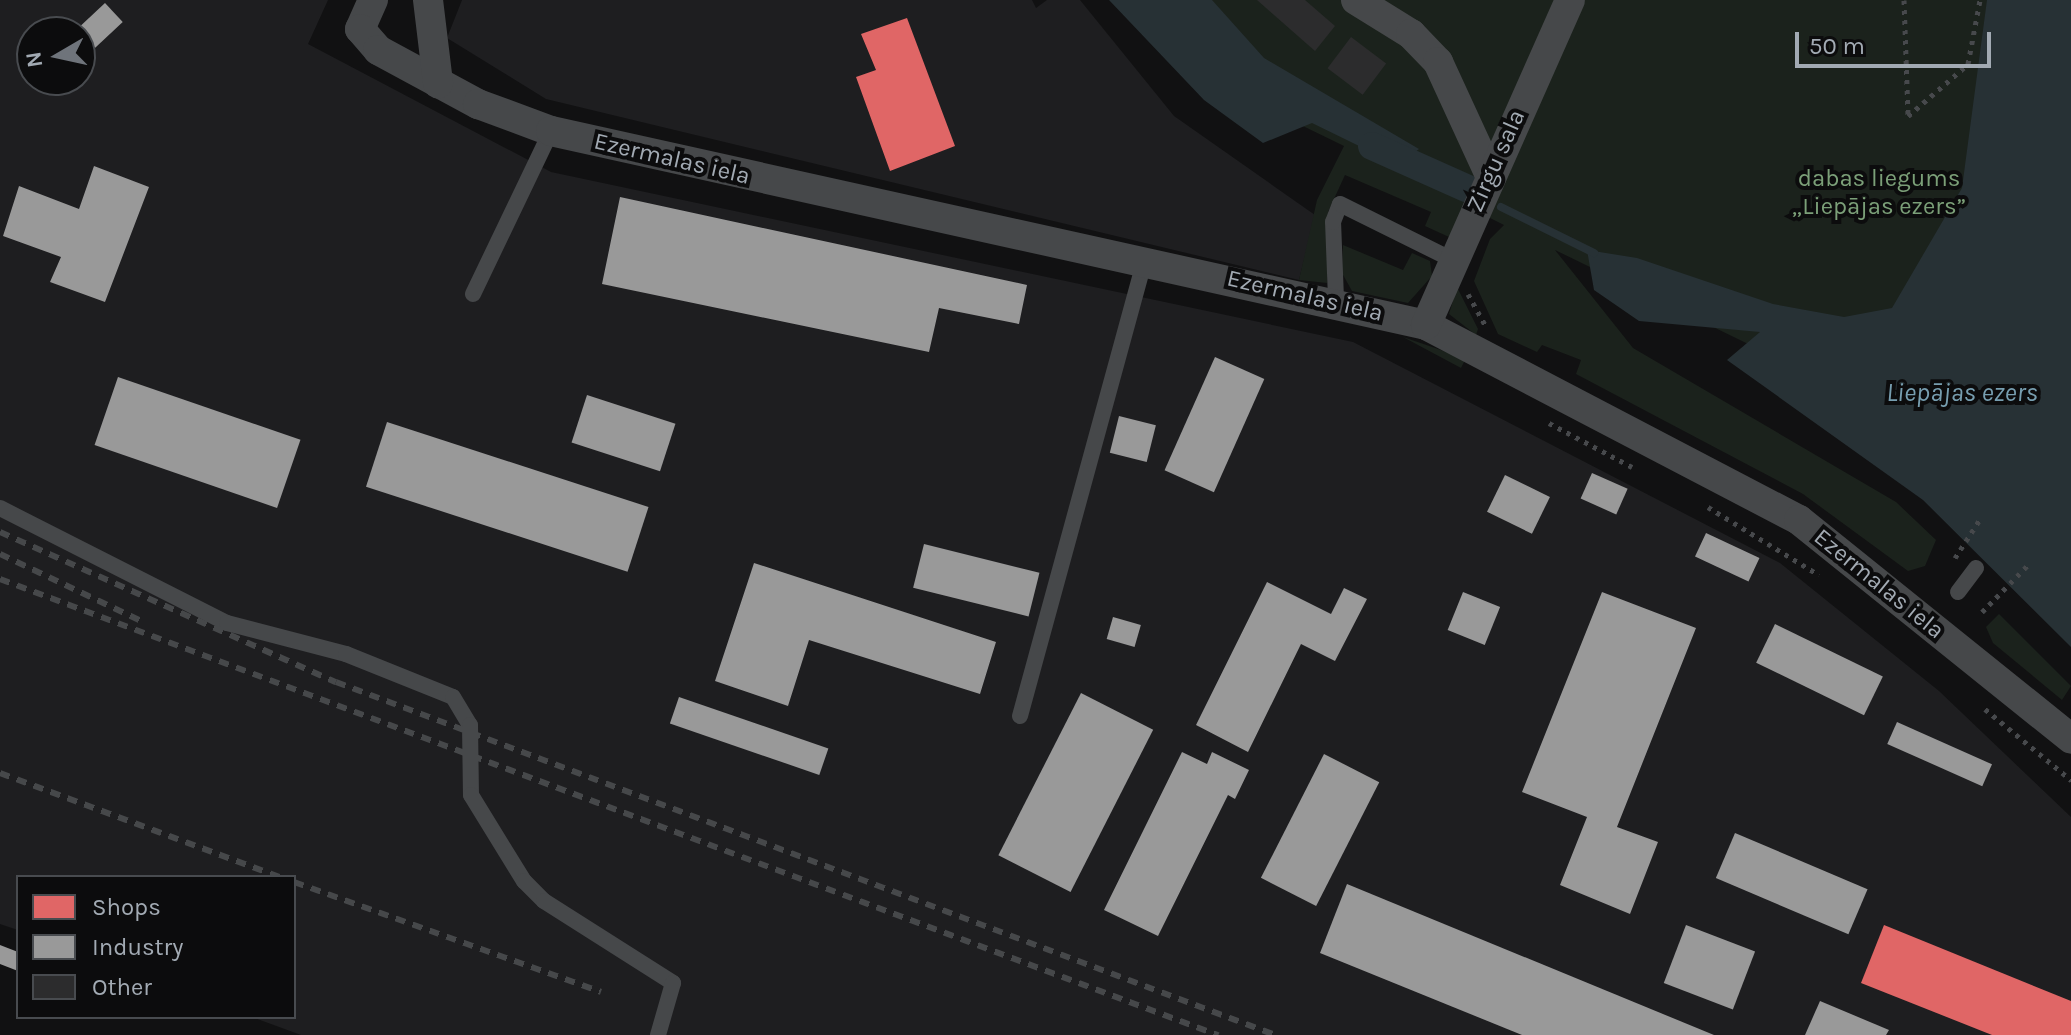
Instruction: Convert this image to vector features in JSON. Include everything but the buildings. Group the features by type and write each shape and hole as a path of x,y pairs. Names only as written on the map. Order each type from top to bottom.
{"street":[{"name":"Ezermalas iela","path":"373,0 360,29 378,50 438,83 551,131 1144,262 1336,299 1426,325 1799,520 2071,739"},
{"path":"428,0 438,83"},
{"path":"1356,0 1411,34 1438,62 1491,177"},
{"name":"Zirgu sala","path":"1426,325 1451,259 1570,0"}],"lane":[{"path":"473,294 551,131"},
{"path":"1336,299 1333,222 1340,204 1451,259"},
{"path":"1020,716 1144,262"},
{"path":"0,508 227,623 346,654 453,697 470,725 471,795 524,881 544,901 673,983 658,1035"},
{"path":"1958,592 1976,568"}],"path":[{"path":"1904,0 1908,116 1968,64 1980,0"},
{"path":"1539,414 1649,476"},
{"path":"1703,504 1829,582"},
{"path":"1949,567 1980,519"},
{"path":"1982,612 2028,565"},
{"path":"1977,702 2071,780"}],"shaded area":[{"path":"0,0 328,0 308,44 551,172 1353,342 1780,563 1939,691 2071,817 2071,1035 301,1035 257,1019 296,1019 296,875 16,875 16,929 0,924"},
{"path":"462,0 1032,0 1036,8 1047,0 1080,0 1174,116 1315,215 1299,280 546,99 447,38"}],"green space":[{"name":"dabas liegums „Liepājas ezers”","path":"1177,0 2071,0 1915,425 1555,250 1633,348 1896,502 1936,540 1925,566 1908,571 1803,494 1576,374 1581,360 1542,345 1537,352 1498,334 1474,281 1490,239 1504,225 1464,205 1449,237 1425,226 1431,212 1345,175 1328,212 1327,283 1299,280 1317,200 1344,146 1266,108"},
{"path":"1343,245 1403,270 1412,253 1430,261 1432,276 1408,303 1352,291 1342,273"},
{"path":"1457,287 1478,329 1476,335 1449,314"},
{"path":"1403,337 1441,350 1465,360 1461,368"},
{"path":"1999,614 2071,686 2062,700 1993,643 1986,627"}],"water":[{"path":"1109,0 1212,0 1264,58 1419,149 1398,165 1312,123 1263,143 1204,100"},
{"name":"Liepājas ezers","path":"1987,0 2071,0 2071,647 1923,500 1727,360 1760,332 1639,321 1594,290 1587,250 1637,258 1773,304 1844,317 1892,308 1962,188"}],"waterway":[{"path":"1372,146 1466,188"},
{"path":"1501,207 1594,253"}],"railway":[{"path":"0,532 336,682 1275,1035"},
{"path":"0,554 143,622"},
{"path":"0,579 1218,1035"},
{"path":"0,773 275,875"},
{"path":"296,883 601,992"}]}
